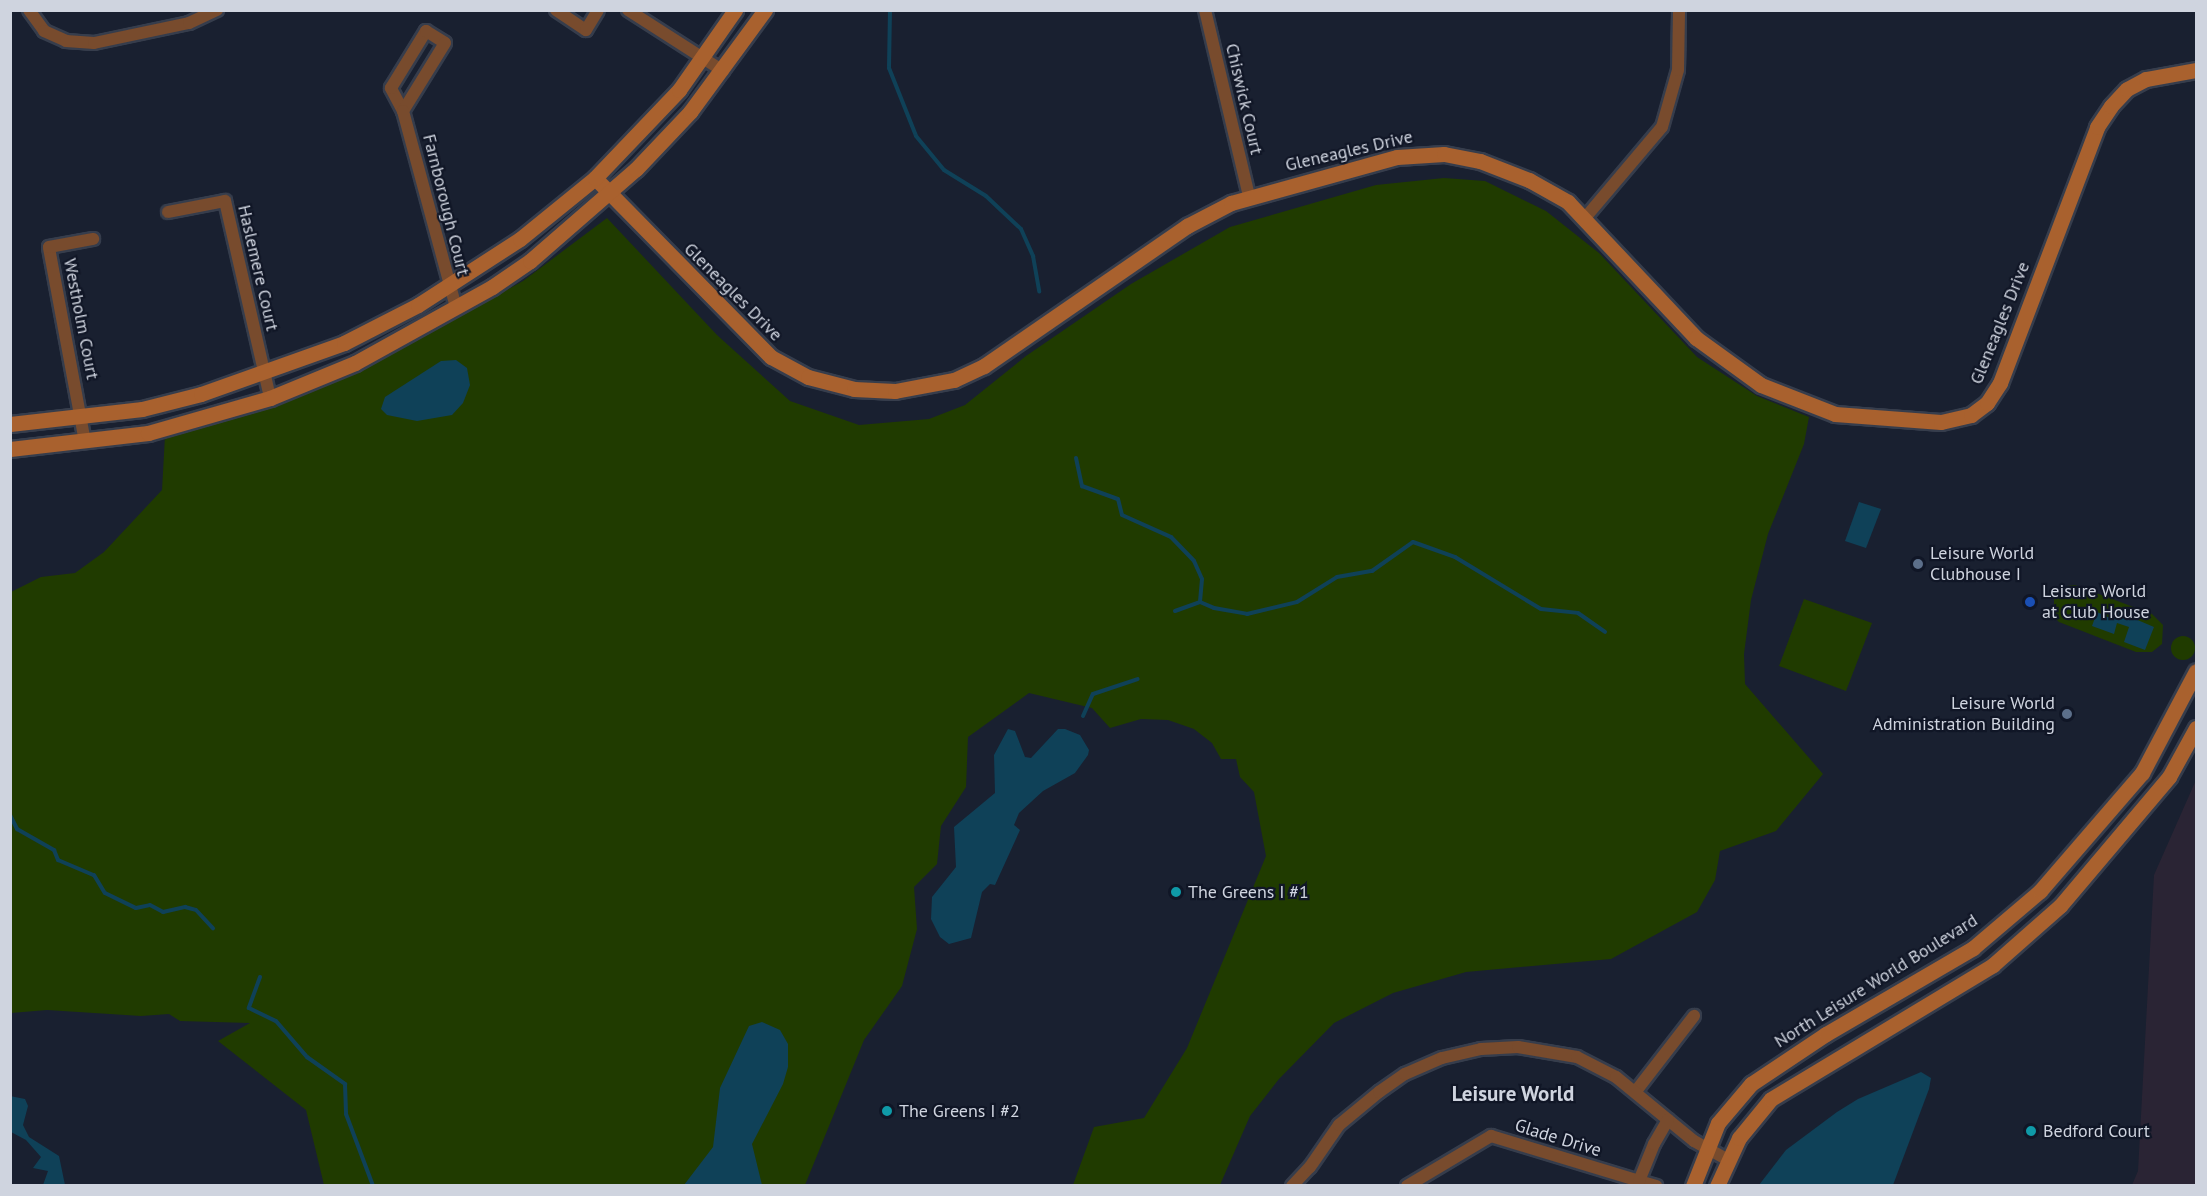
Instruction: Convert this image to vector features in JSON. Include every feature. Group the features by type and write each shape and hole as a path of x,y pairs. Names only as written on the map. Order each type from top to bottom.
{"street":[{"path":"29,10 44,31 66,41 94,43 189,23 217,10"},
{"path":"556,10 586,30 597,10"},
{"path":"628,10 723,71"},
{"path":"10,424 81,418 142,409 264,374 344,343 448,287 520,239 596,178 704,57 735,10"},
{"path":"10,449 158,430 270,398 355,363 456,308 530,261 611,194 690,112 723,71 765,10"},
{"name":"Chiswick Court","path":"1205,10 1249,196"},
{"path":"1585,218 1662,127 1678,69 1679,10"},
{"name":"Farnborough Court","path":"403,111 445,43 426,31 391,88 403,111 448,287 456,308"},
{"name":"Gleneagles Drive","path":"596,178 771,357 808,377 854,389 895,392 954,380 984,366 1187,226 1249,196 1397,157 1444,154 1480,161 1528,180 1568,202 1696,338 1761,385 1816,407 1856,418 1953,421 1971,415 1987,403 2000,383 2097,127 2111,106 2127,89 2146,79 2196,70"},
{"name":"Haslemere Court","path":"168,212 225,201 270,398"},
{"name":"Westholm Court","path":"85,441 49,247 93,239"},
{"name":"North Leisure World Boulevard","path":"1693,1185 1705,1148 1732,1103 1751,1084 1826,1034 1973,948 2040,891 2142,773 2196,671"},
{"path":"1717,1185 1726,1159 1753,1118 1771,1099 1802,1077 1944,998 2022,942 2060,906 2151,800 2196,728"},
{"path":"1636,1091 1694,1016"},
{"path":"1292,1185 1310,1167 1339,1125 1405,1074 1459,1053 1518,1047 1554,1052 1595,1065 1636,1091 1668,1120 1705,1148 1726,1159"},
{"path":"1639,1181 1668,1120"},
{"name":"Glade Drive","path":"1407,1185 1491,1136 1656,1185"}],"shaded area":[{"path":"2196,780 2196,1185 2132,1185 2138,1171 2154,875"}],"green space":[{"path":"1444,178 1485,181 1546,211 1599,253 1697,357 1757,396 1809,417 1804,444 1768,534 1751,600 1744,654 1745,684 1823,774 1776,831 1720,851 1715,880 1697,912 1611,959 1466,972 1393,993 1334,1023 1279,1079 1250,1116 1220,1185 1073,1185 1094,1127 1144,1118 1187,1048 1266,856 1254,792 1240,777 1236,759 1221,759 1212,743 1194,729 1168,720 1141,719 1110,728 1092,708 1029,693 968,737 966,787 941,826 937,864 914,887 917,929 902,986 864,1040 805,1185 324,1185 306,1110 218,1041 250,1023 180,1021 169,1014 141,1016 47,1010 11,1013 11,592 41,577 75,573 104,552 162,490 165,436 292,399 430,332 523,281 607,218 717,335 790,401 859,425 929,419 965,405 1026,356 1131,284 1230,227 1376,185"},
{"path":"2075,585 2152,614 2163,625 2162,644 2152,652 2136,652 2059,622 2054,617 2054,599 2067,586"},
{"path":"1804,599 1872,623 1846,691 1779,666"},
{"path":"2183,636 2192,639 2195,648 2192,657 2183,660 2174,657 2171,648 2174,639"}],"water":[{"path":"456,360 467,368 470,385 463,403 452,415 417,421 387,415 381,409 385,397 441,361"},
{"path":"1859,502 1881,509 1866,548 1845,541"},
{"path":"2114,610 2154,627 2145,650 2124,642 2129,627 2117,623 2114,634 2092,626 2097,612 2110,618"},
{"path":"1008,729 1015,731 1025,757 1031,758 1058,729 1065,729 1080,735 1089,750 1088,755 1075,773 1043,791 1019,813 1014,825 1020,830 995,885 990,884 982,892 971,938 949,944 940,937 931,919 932,897 956,867 954,827 995,793 994,755"},
{"path":"762,1022 780,1030 788,1044 788,1067 783,1084 752,1144 762,1185 684,1185 713,1147 720,1088 749,1026"},
{"path":"1921,1072 1931,1078 1929,1089 1893,1185 1759,1185 1786,1150 1837,1112 1858,1099"},
{"path":"10,1096 25,1099 28,1106 23,1125 29,1137 59,1156 65,1185 43,1185 48,1171 33,1168 41,1157 26,1140 11,1132"}],"waterway":[{"path":"890,10 889,68 916,136 944,170 986,196 1021,229 1033,256 1039,291"},
{"path":"1076,458 1082,486 1118,499 1122,515 1171,537 1194,561 1202,579 1200,602 1214,608 1247,614 1297,602 1337,577 1372,571 1413,542 1455,557 1541,609 1578,613 1605,632"},
{"path":"1175,611 1200,602"},
{"path":"1083,716 1093,694 1138,679"},
{"path":"10,815 17,829 54,850 58,860 94,875 105,893 136,908 150,905 163,912 185,907 196,910 213,928"},
{"path":"260,977 249,1008 276,1021 307,1057 345,1084 346,1114 373,1186"}],"place":[{"name":"Leisure World Clubhouse I","path":"1918,564"},
{"name":"Leisure World at Club House","path":"2030,602"},
{"name":"Leisure World Administration Building","path":"2067,714"},
{"name":"The Greens I #1","path":"1176,892"},
{"name":"The Greens I #2","path":"887,1111"},
{"name":"Bedford Court","path":"2031,1131"}],"district":[{"name":"Leisure World","path":"1513,1094"}]}
